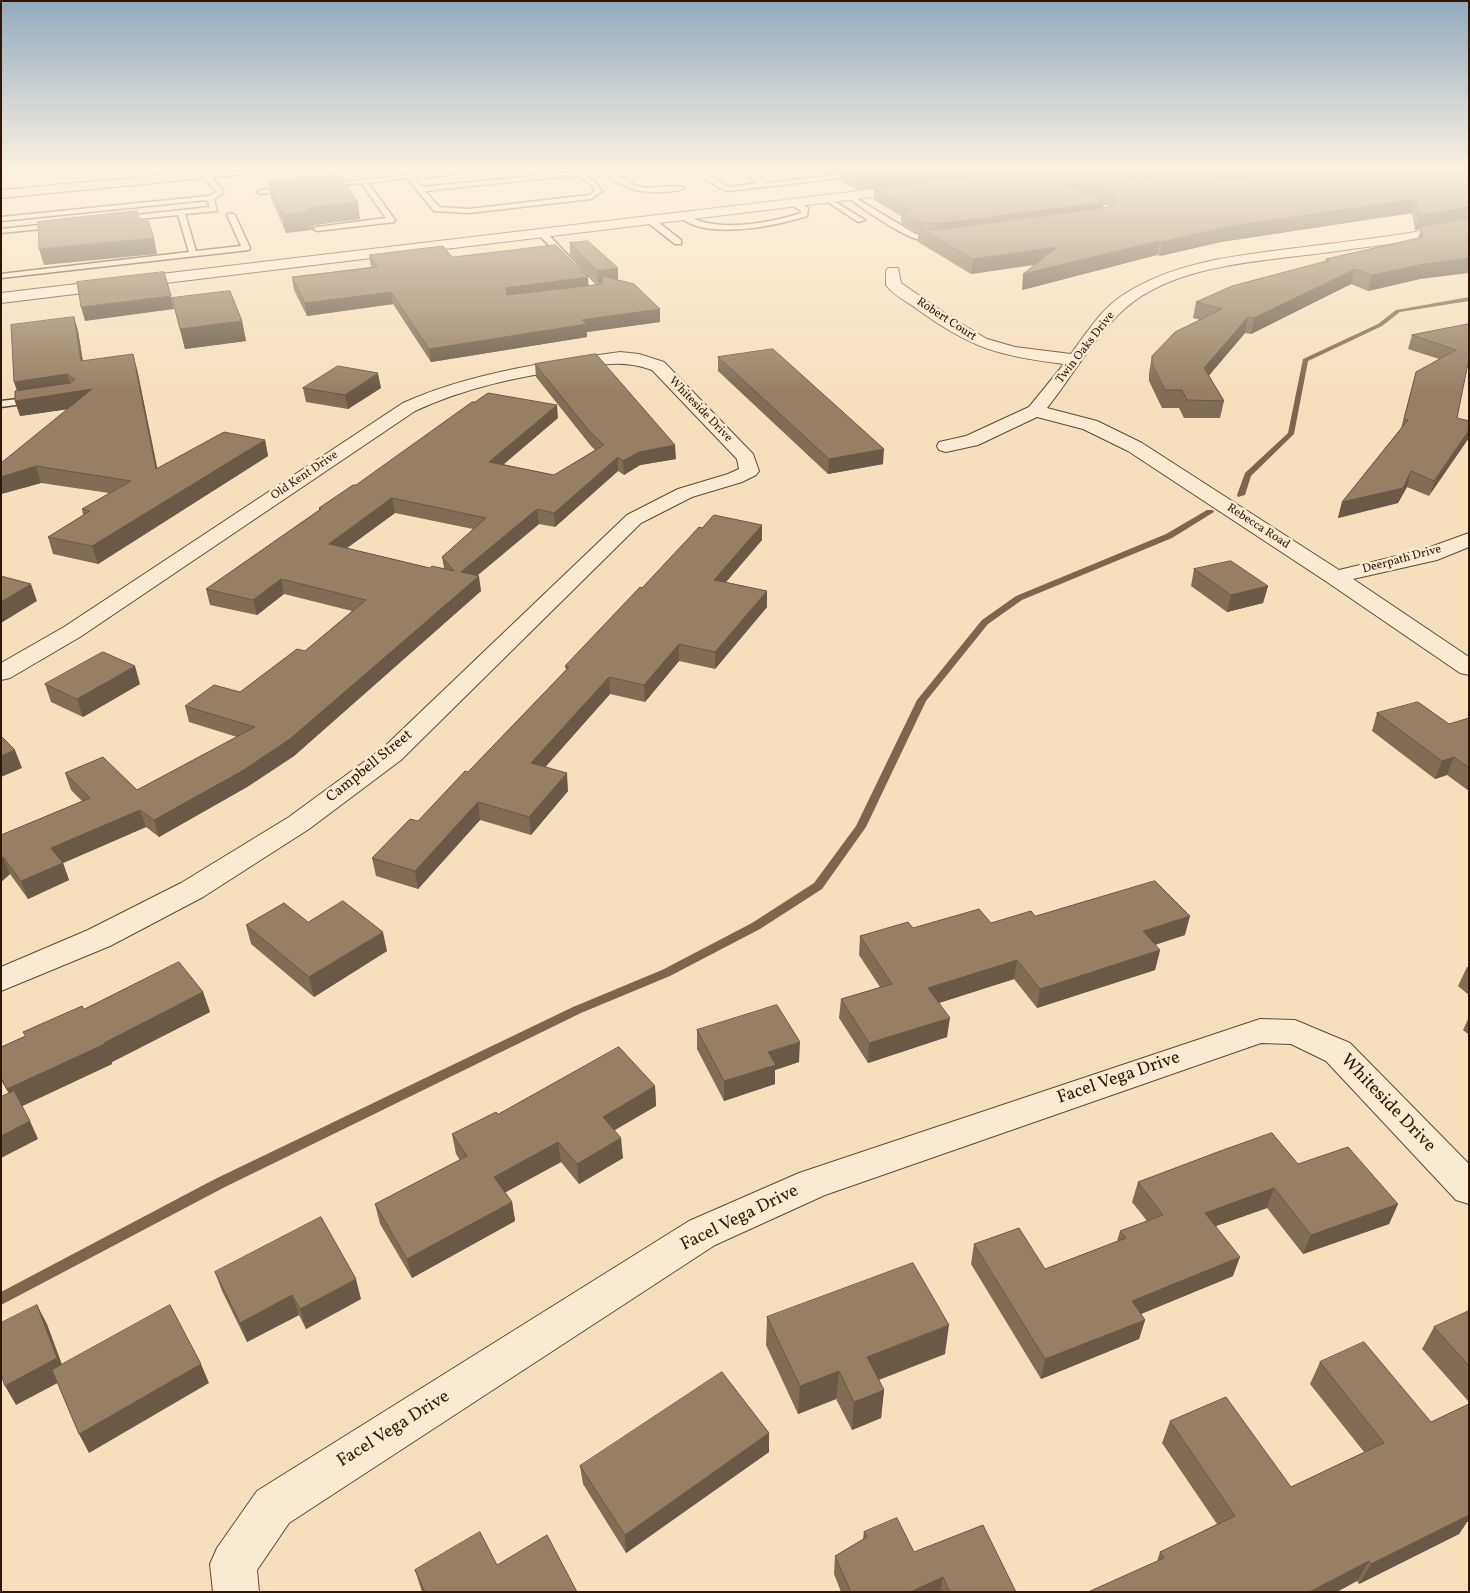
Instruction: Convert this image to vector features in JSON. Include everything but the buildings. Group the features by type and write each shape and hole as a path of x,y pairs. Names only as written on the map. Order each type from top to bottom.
{"street":[{"path":"1,298 456,243"},
{"name":"Twin Oaks Drive","path":"946,446 971,441 1035,411 1100,326 1127,298 1168,277 1215,264 1365,243"},
{"name":"Robert Court","path":"893,271 894,285 958,329 982,343 1020,352 1075,360"},
{"name":"Old Kent Drive","path":"1,672 72,632 400,412 436,393 497,376 620,357 639,359"},
{"name":"Whiteside Drive","path":"639,359 658,366 746,458 749,471"},
{"name":"Rebecca Road","path":"1035,411 1090,425 1135,447 1335,577 1469,668"},
{"name":"Campbell Street","path":"1,980 99,938 192,890 299,823 392,754 634,519 685,493 735,478 749,471"},
{"name":"Deerpath Drive","path":"1335,577 1430,554 1469,539"},
{"name":"Facel Vega Drive","path":"235,1578 273,1507 702,1234 812,1184 1260,1031 1295,1032"},
{"name":"Whiteside Drive","path":"1295,1032 1338,1052 1469,1189"}],"lane":[{"path":"190,243 193,254"},
{"path":"1,276 246,248 244,243"},
{"path":"552,243 598,293 579,295"},
{"path":"1,404 46,398"}],"waterway":[{"path":"1241,495 1248,475 1291,434 1305,360 1380,325 1398,311 1469,299"},
{"path":"1,1299 220,1183 577,1010 666,973 756,926 818,886 861,827 922,700 985,622 1019,598 1169,536 1210,512"}]}
